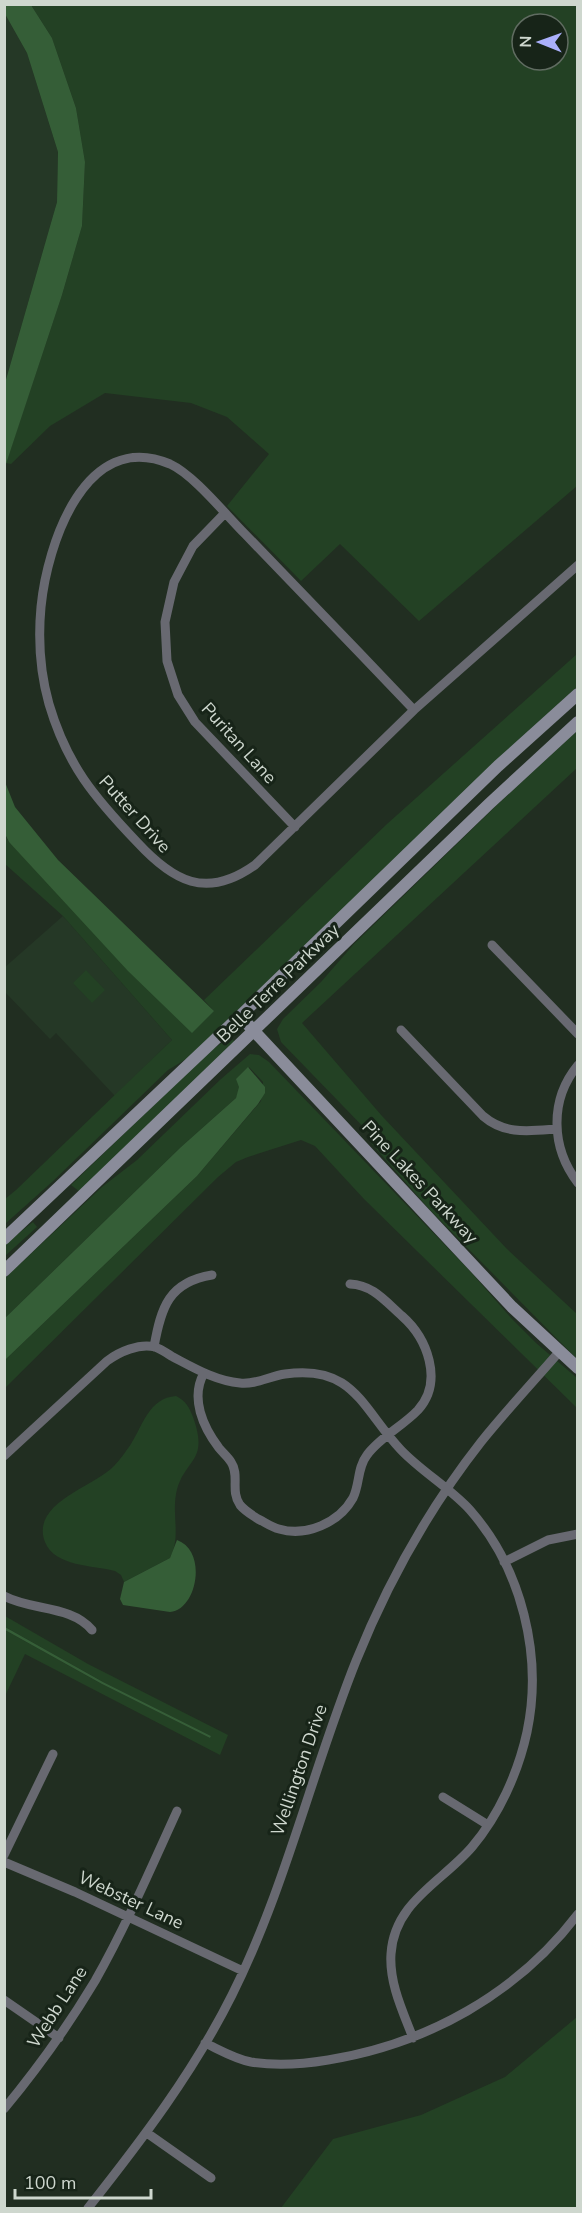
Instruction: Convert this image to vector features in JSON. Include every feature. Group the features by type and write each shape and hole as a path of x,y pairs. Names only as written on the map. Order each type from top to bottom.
{"main road":[{"name":"Belle Terre Parkway","path":"4,1239 240,1016 489,774 578,694"},
{"name":"Belle Terre Parkway","path":"4,1271 489,804 578,722"},
{"name":"Pine Lakes Parkway","path":"240,1016 512,1307 578,1368"}],"street":[{"name":"Putter Drive","path":"414,710 186,474 162,461 144,458 125,460 107,467 91,478 69,509 55,544 45,579 40,627 45,684 61,738 96,798 152,858 174,876 198,883 231,880 255,865 414,710 578,565"},
{"name":"Puritan Lane","path":"225,513 193,546 174,582 165,622 167,661 178,695 195,722 295,827"},
{"path":"492,945 578,1034"},
{"path":"401,1030 494,1124 515,1131 557,1129"},
{"path":"578,1065 568,1079 560,1097 557,1129 562,1158 578,1183"},
{"path":"154,1347 160,1320 173,1293 189,1281 212,1275"},
{"path":"204,1373 197,1389 199,1406 210,1435 234,1467 234,1488 237,1500 244,1510 276,1528 297,1531 313,1529 328,1522 341,1513 354,1496 363,1461 372,1449 417,1410 423,1402 431,1372 429,1358 422,1341 410,1323 371,1288 350,1284"},
{"path":"4,1456 106,1361 124,1351 154,1347 204,1373 242,1384 288,1373 311,1373 332,1378 356,1393 388,1436 412,1461 476,1518 494,1542 518,1593 526,1624 531,1650 532,1686 529,1719 518,1763 506,1793 488,1825 465,1855 411,1904 401,1918 394,1936 391,1954 392,1972 413,2038"},
{"name":"Wellington Drive","path":"88,2208 147,2133 174,2094 205,2043 243,1971 270,1908 356,1660 399,1572 447,1490 481,1443 559,1352"},
{"path":"504,1562 548,1540 578,1534"},
{"path":"4,1596 26,1605 78,1617 92,1630"},
{"path":"4,1855 53,1754"},
{"path":"443,1797 488,1825"},
{"name":"Webb Lane","path":"4,2109 59,2038 96,1979 129,1917 177,1811"},
{"name":"Webster Lane","path":"4,1862 129,1917 243,1971"},
{"path":"205,2043 241,2060 284,2064 357,2055 413,2038 462,2014 507,1984 542,1954 578,1914"},
{"path":"4,2000 59,2038"},
{"path":"147,2133 211,2178"}],"shaded area":[{"path":"5,4 31,5 52,38 76,108 85,162 82,226 62,295 5,467 5,383 57,202 58,152 27,53 5,14"},
{"path":"31,5 577,5 577,486 419,621 340,544 301,581 227,506 269,454 227,417 191,403 105,393 50,426 11,464 6,463 62,295 82,226 85,162 76,108 52,38"},
{"path":"5,14 27,53 58,152 57,202 5,383"},
{"path":"577,654 577,687 516,742 188,1058 168,1070 5,1224 5,1199 172,1040 63,916 5,864 4,834 9,842 214,1011 204,1000 387,824"},
{"path":"577,731 577,768 302,1023 382,1116 507,1249 577,1314 577,1359 429,1209 370,1142 373,1137 281,1042 277,1029 283,1019 321,982 354,944"},
{"path":"5,782 15,807 58,860 214,1011 192,1033 128,971 9,842 5,834"},
{"path":"63,916 172,1040 115,1096 56,1033 50,1039 5,992 4,968"},
{"path":"86,970 105,990 92,1003 73,983"},
{"path":"230,1037 235,1042 80,1192 71,1185 209,1052"},
{"path":"250,1054 259,1055 269,1062 469,1270 512,1319 577,1378 577,1408 364,1199 315,1146 301,1140 236,1162 218,1177 5,1388 5,1360 197,1176 261,1101 263,1082 249,1067 236,1098 181,1147 5,1318 5,1278 102,1187 137,1160"},
{"path":"248,1067 265,1087 265,1093 258,1104 197,1176 5,1360 5,1318 181,1147 236,1098 239,1087 236,1079"},
{"path":"33,1222 37,1227 5,1256 4,1245"},
{"path":"176,1396 185,1402 190,1410 198,1444 194,1460 179,1482 176,1494 176,1534 170,1558 124,1582 121,1575 115,1571 76,1564 57,1556 45,1542 43,1528 55,1506 114,1466 131,1444 153,1407 167,1398"},
{"path":"177,1540 187,1546 196,1567 192,1591 187,1601 179,1609 170,1612 123,1605 120,1599 124,1582 170,1558"},
{"path":"5,1616 88,1664 228,1735 220,1755 25,1654 5,1696 5,1630 102,1684 210,1738 211,1736 103,1682 5,1627"},
{"path":"5,1627 103,1682 211,1736 210,1738 102,1684 5,1630"},
{"path":"577,2017 577,2208 281,2208 333,2139 421,2115 505,2077"}]}
